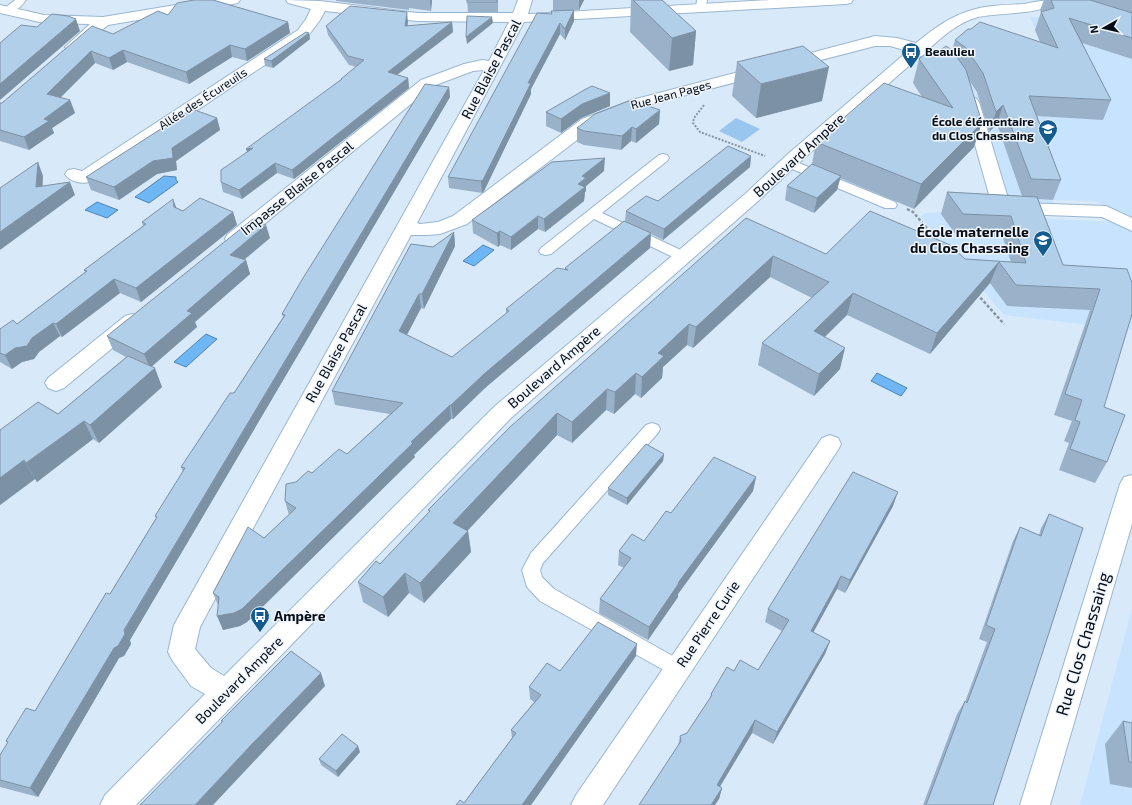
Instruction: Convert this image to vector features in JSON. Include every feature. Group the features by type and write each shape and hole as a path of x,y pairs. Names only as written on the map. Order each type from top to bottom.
{"street":[{"path":"3,10 44,19 103,21 233,0"},
{"path":"293,0 300,3 320,6 416,17 519,18 701,4 846,0"},
{"name":"Rue Blaise Pascal","path":"227,693 201,677 181,652 187,625 494,66 519,18 525,0"},
{"name":"Boulevard Ampère","path":"115,805 503,412 682,256 752,198 863,96 938,33 957,21 973,14 996,10 1026,8 1042,3"},
{"name":"Allée des Écureuils","path":"74,174 84,178 303,33 314,20 320,6"},
{"path":"60,58 103,21"},
{"name":"Rue Jean Pages","path":"404,228 424,231 445,227 460,220 588,124 613,112 642,102 875,41 895,41 919,50 945,65"},
{"name":"Impasse Blaise Pascal","path":"223,248 427,83 470,67 482,65 494,66"},
{"path":"965,88 968,93 999,198 1018,208 1106,212 1132,226"},
{"path":"56,383 142,313"},
{"name":"Rue Pierre Curie","path":"586,805 830,444"},
{"name":"Rue Clos Chassaing","path":"1035,805 1132,484"}],"lane":[{"path":"3,10 16,5 21,0"},
{"path":"546,251 663,158"},
{"path":"786,166 890,205"},
{"path":"592,213 682,256"},
{"path":"652,429 537,558 530,570 534,581 547,595 678,669"}],"path":[{"path":"696,88 703,96 705,102 704,107 694,118 693,123 700,132 775,160 786,166"},
{"path":"890,205 902,207 913,212 943,247"},
{"path":"975,292 1004,324"}],"shaded area":[{"path":"1030,17 1051,17 1132,36 1132,220 1095,201 1053,200 1055,205 1020,203 1009,197 975,93 961,70 1055,75"},
{"path":"736,118 760,129 742,142 719,131"},
{"path":"164,176 176,177 178,182 149,203 135,197"},
{"path":"97,202 118,210 107,218 85,210"},
{"name":"École maternelle du Clos Chassaing","path":"950,212 965,215 1117,222 1132,231 1132,330 1004,315 921,217 925,213"},
{"path":"483,245 494,250 474,266 463,261"},
{"path":"206,334 217,339 186,367 174,362"},
{"path":"877,373 907,388 901,396 871,381"},
{"path":"1132,608 1132,805 1080,805"}],"building":[{"path":"194,0 213,0 288,22 245,49 230,45 186,72 123,50 109,58 91,51 47,94 70,100 44,119 49,121 24,137 0,130 0,103 2,103 92,26 113,34 158,11 168,15 177,3"},
{"path":"467,0 497,0 497,2 467,2"},
{"path":"633,0 662,0 696,31 672,38"},
{"path":"1051,0 1090,0 1132,13 1132,38 1069,18 1111,100 1029,96 1061,180 1031,179 1003,105 996,112 983,73 965,47 955,40 968,29 971,29 980,22 1058,48 1041,12 1054,8"},
{"path":"350,6 407,12 405,26 452,22 388,72 408,78 292,170 275,163 239,190 221,182 221,170 253,148 246,149 342,79 364,60 348,56 326,26"},
{"path":"574,10 565,29 560,23 528,83 531,83 483,180 448,177 537,13 552,14 551,11"},
{"path":"52,14 68,16 76,19 0,84 0,43 21,25 37,27"},
{"path":"467,16 492,17 466,37"},
{"path":"306,32 309,33 271,61 264,59"},
{"path":"803,46 829,67 761,84 737,62"},
{"path":"946,46 952,50 966,70 982,123 921,184 816,142 884,83 953,108 919,59 931,49 939,51"},
{"path":"425,84 449,87 124,630 125,634 118,646 114,648 30,788 0,780 0,755 8,742 6,741 26,708 35,711 106,593 110,594 157,517 155,516 185,468 181,467 230,393 234,393 285,315 282,314 303,278"},
{"path":"592,86 610,93 582,104 561,119 546,112 586,89"},
{"path":"631,100 660,110 636,129 632,127 622,136 584,131 577,128 595,114"},
{"path":"192,109 217,118 172,148 173,158 153,161 114,187 86,177"},
{"path":"728,146 751,156 664,229 626,211 646,196 658,201"},
{"path":"605,158 582,176 586,178 578,184 585,187 544,219 538,216 511,237 500,231 497,233 472,220 552,162"},
{"path":"38,162 36,187 70,182 0,232 0,188"},
{"path":"812,164 841,176 817,198 787,186"},
{"path":"947,192 1037,197 1063,265 1127,269 1132,283 1132,314 1104,407 1125,415 1107,462 1070,449 1080,422 1075,420 1082,400 1065,394 1100,289 1016,285 999,262 937,333 853,293 814,331 845,348 819,374 762,343 829,282 773,256 696,327 689,324 658,353 664,356 642,377 636,373 615,392 607,389 572,422 557,413 453,523 468,531 420,583 405,573 383,597 358,582 376,561 380,564 430,511 428,510 510,427 746,218 826,254 870,211 950,245 965,259 1026,263 1011,216 963,214"},
{"path":"200,198 233,212 136,288 114,279 56,324 53,323 32,338 27,346 15,348 5,355 0,353 0,329 13,320 17,324 87,271 84,270 146,224 142,222 173,199 174,207 183,211"},
{"path":"253,219 266,225 230,255 246,260 187,311 192,313 144,354 107,336"},
{"path":"624,221 651,233 484,374 450,405 411,442 413,443 242,609 234,613 217,616 219,597 213,593 248,527 264,538 296,508 285,501 286,484 296,482 308,471 312,473 339,449 347,454 403,403 332,391 411,244 433,247 454,232 422,294 419,294 399,331 452,357 509,311 506,309 557,268 568,270 565,268"},
{"path":"128,356 155,368 90,425 84,421 26,463 24,460 0,478 0,430 38,402 58,414"},
{"path":"646,444 664,454 627,498 608,488"},
{"path":"714,457 756,477 678,583 649,627 600,599 631,558 619,551 632,534 644,541 666,511 671,513"},
{"path":"853,472 898,492 850,580 841,576 811,631 830,641 777,732 755,720 717,785 722,788 711,805 639,805 681,741 680,736 687,733 712,695 711,694 727,667 734,671 740,660 758,670 789,620 768,609"},
{"path":"1049,514 1083,528 993,805 926,805 965,701 967,703 995,629 986,625 1020,527 1041,536"},
{"path":"598,622 637,644 522,805 456,805 460,800 464,803 516,733 511,730 541,695 529,687 547,663 560,671"},
{"path":"291,651 321,673 195,805 140,805 223,721 221,721"},
{"path":"1123,721 1132,723 1132,762 1129,762"},
{"path":"342,734 358,746 336,771 319,759"}],"place":[{"name":"Beaulieu","path":"911,69"},
{"name":"École élémentaire du Clos Chassaing","path":"1048,146"},
{"name":"École maternelle du Clos Chassaing","path":"1043,257"},
{"name":"Ampère","path":"260,633"}]}
